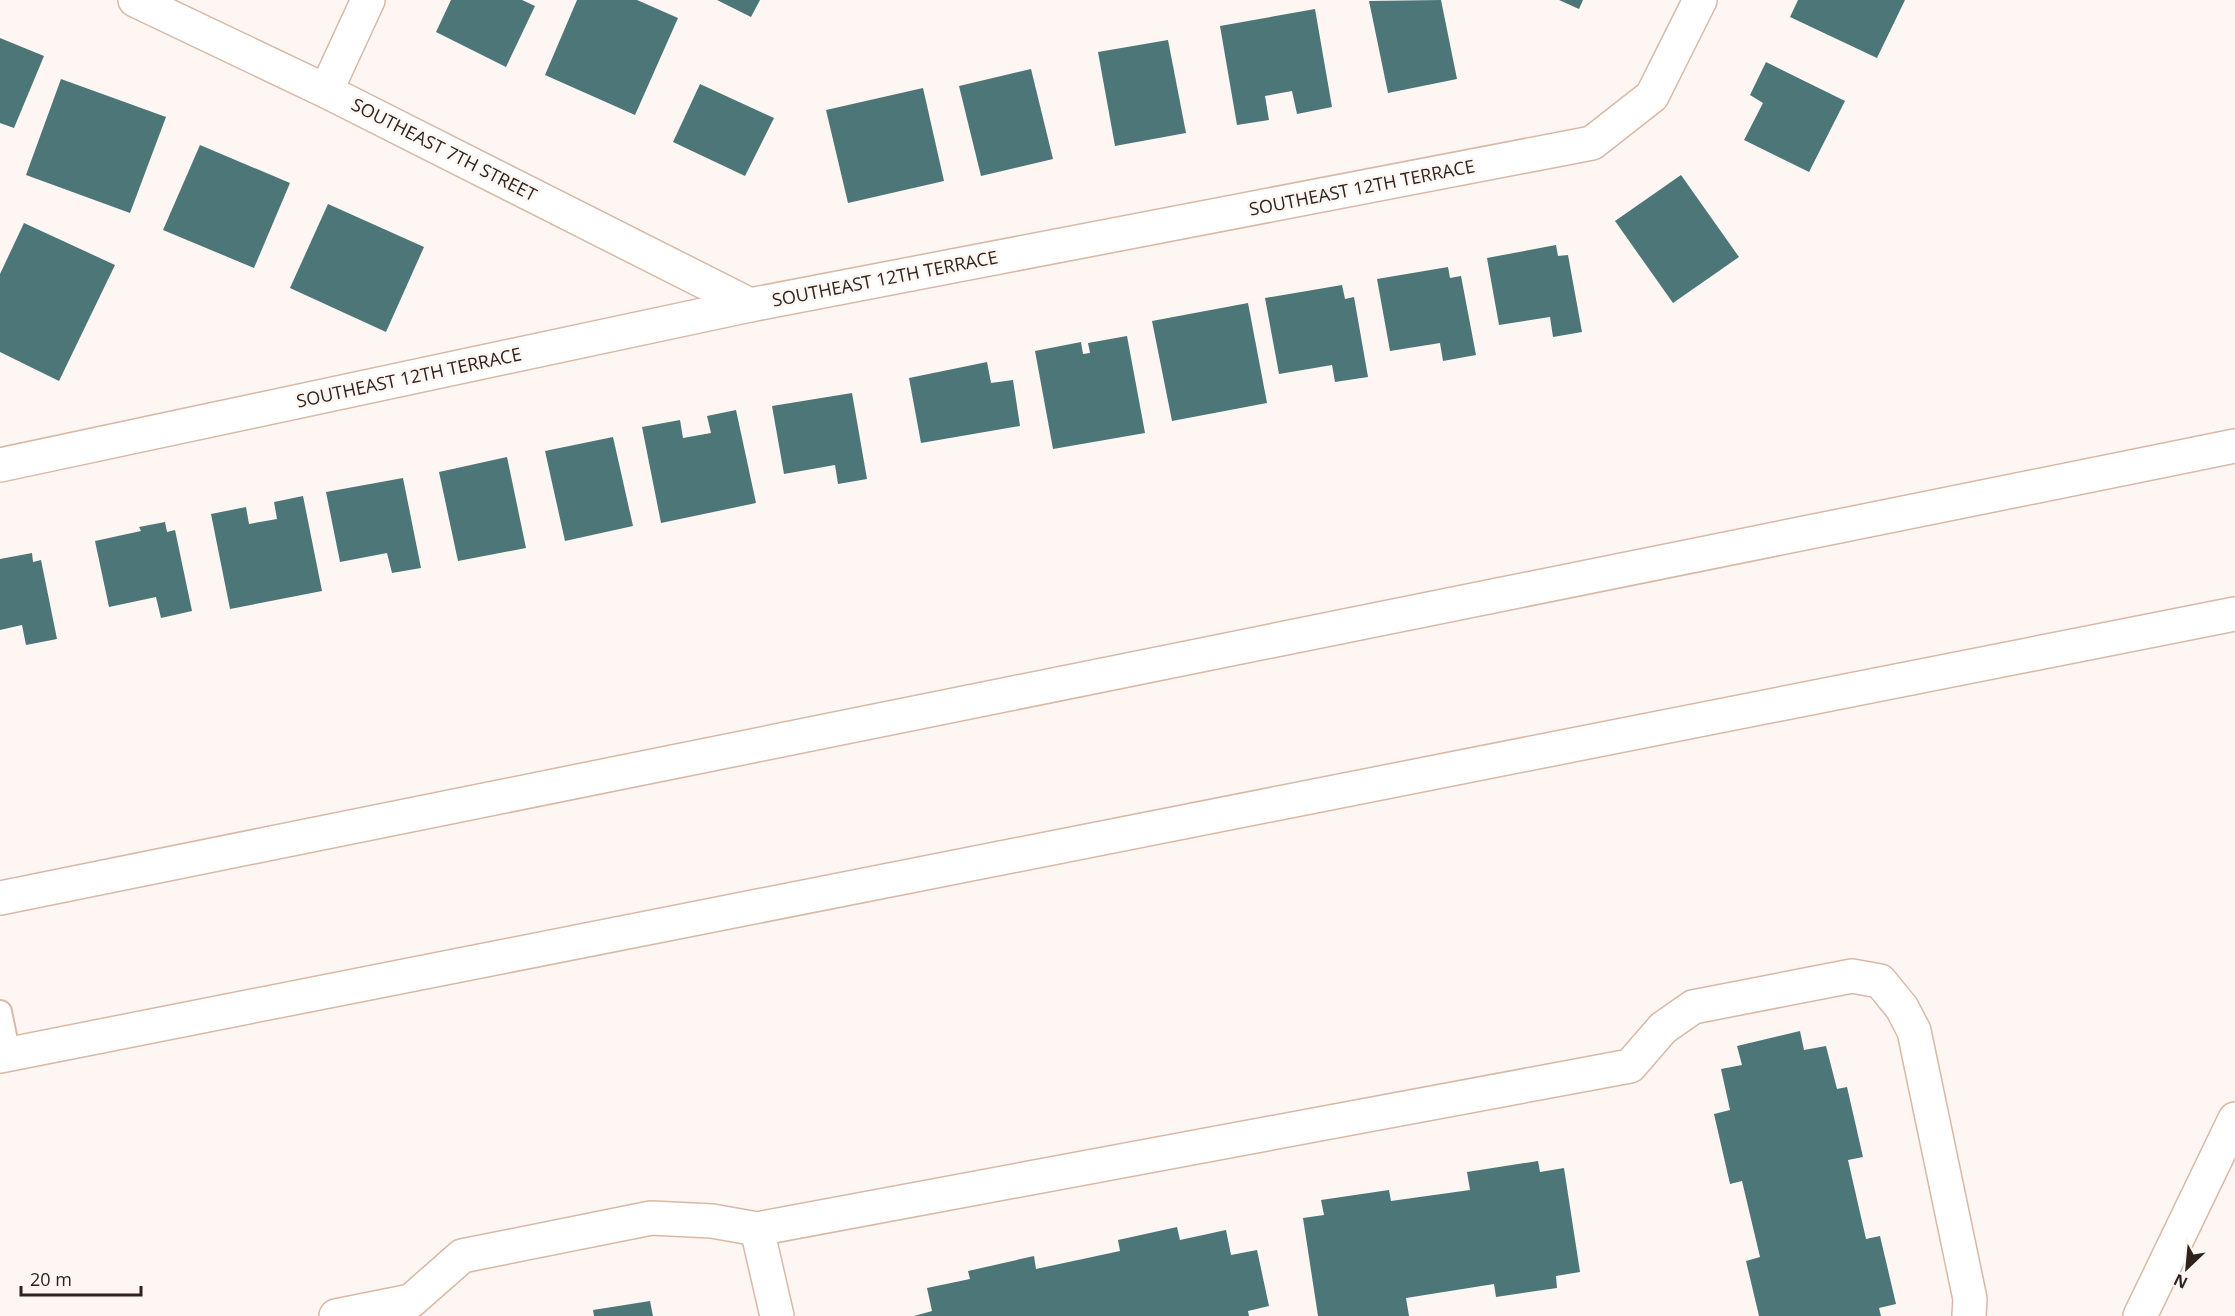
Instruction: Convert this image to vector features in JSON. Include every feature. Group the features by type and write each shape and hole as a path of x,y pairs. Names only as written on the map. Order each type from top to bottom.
{"main road":[{"name":"SOUTHEAST 7TH STREET","path":"135,0 326,91 750,305"},
{"path":"326,91 368,0"},
{"name":"SOUTHEAST 12TH TERRACE","path":"0,465 750,305 1592,143 1652,96 1700,0"},
{"path":"0,898 2235,446"},
{"path":"4,1056 2235,614"},
{"path":"336,1316 411,1301 462,1256 651,1218 712,1221 758,1229 1630,1066 1663,1028 1693,1007 1852,976 1880,981 1902,1008 1914,1031 1970,1299 1969,1316"},
{"path":"2140,1316 2235,1119"},
{"path":"758,1229 777,1316"}],"lane":[{"path":"0,1012 4,1056"}],"building":[{"path":"451,0 522,0 535,6 506,67 436,32"},
{"path":"577,0 637,0 678,18 635,115 545,75"},
{"path":"717,0 760,0 751,17"},
{"path":"1441,0 1457,79 1388,93 1369,1"},
{"path":"1559,0 1583,0 1579,9"},
{"path":"1798,0 1905,0 1877,58 1790,17"},
{"path":"1315,9 1332,107 1297,114 1292,91 1265,96 1269,120 1237,125 1220,26"},
{"path":"0,38 44,56 14,128 0,123"},
{"path":"1168,40 1186,133 1115,146 1098,52"},
{"path":"1766,62 1845,101 1809,172 1744,140 1763,103 1750,95"},
{"path":"1031,69 1053,159 981,176 959,86"},
{"path":"61,79 166,117 130,213 26,175"},
{"path":"700,84 774,118 745,176 673,142"},
{"path":"923,88 944,181 848,203 826,110"},
{"path":"200,145 290,183 254,268 163,230"},
{"path":"1681,175 1739,257 1673,303 1615,221"},
{"path":"328,204 424,247 386,332 290,288"},
{"path":"24,223 115,265 59,381 0,352 0,274"},
{"path":"1556,245 1558,256 1568,255 1582,332 1553,337 1550,317 1499,325 1487,258"},
{"path":"1448,267 1450,278 1461,276 1476,355 1443,361 1440,343 1390,351 1377,279"},
{"path":"1342,285 1345,299 1354,297 1368,377 1335,382 1332,365 1279,374 1265,298"},
{"path":"1248,303 1267,403 1172,421 1152,321"},
{"path":"1127,336 1145,433 1053,449 1035,351 1081,342 1083,354 1090,353 1088,343"},
{"path":"987,362 991,383 1013,380 1020,426 921,443 909,378"},
{"path":"852,393 867,479 838,484 835,465 784,474 772,406"},
{"path":"736,410 756,503 661,523 642,427 680,420 683,438 711,433 707,416"},
{"path":"613,437 633,526 565,541 545,451"},
{"path":"507,457 526,548 458,561 439,472"},
{"path":"403,478 421,568 392,573 387,553 340,562 326,492"},
{"path":"303,496 322,591 230,609 211,514 246,507 249,524 277,519 274,502"},
{"path":"165,522 167,532 175,530 192,611 161,618 156,597 109,607 95,541 141,531 139,527"},
{"path":"32,553 33,562 41,560 57,639 26,645 22,625 0,630 0,559"},
{"path":"1800,1031 1804,1050 1826,1046 1837,1089 1847,1087 1863,1157 1848,1160 1866,1239 1880,1236 1896,1304 1879,1308 1881,1316 1759,1316 1746,1261 1760,1257 1742,1181 1730,1184 1714,1114 1730,1110 1721,1069 1742,1065 1737,1046"},
{"path":"1538,1161 1540,1172 1564,1168 1580,1272 1556,1276 1557,1288 1496,1297 1494,1284 1406,1298 1409,1316 1318,1316 1303,1218 1324,1215 1321,1200 1389,1190 1391,1201 1470,1190 1467,1172"},
{"path":"1177,1227 1180,1240 1226,1230 1231,1255 1257,1250 1269,1306 1248,1311 1249,1316 914,1316 932,1311 927,1288 970,1279 968,1271 1034,1256 1036,1269 1120,1251 1118,1240"},
{"path":"650,1301 653,1316 594,1316 593,1310"}]}
